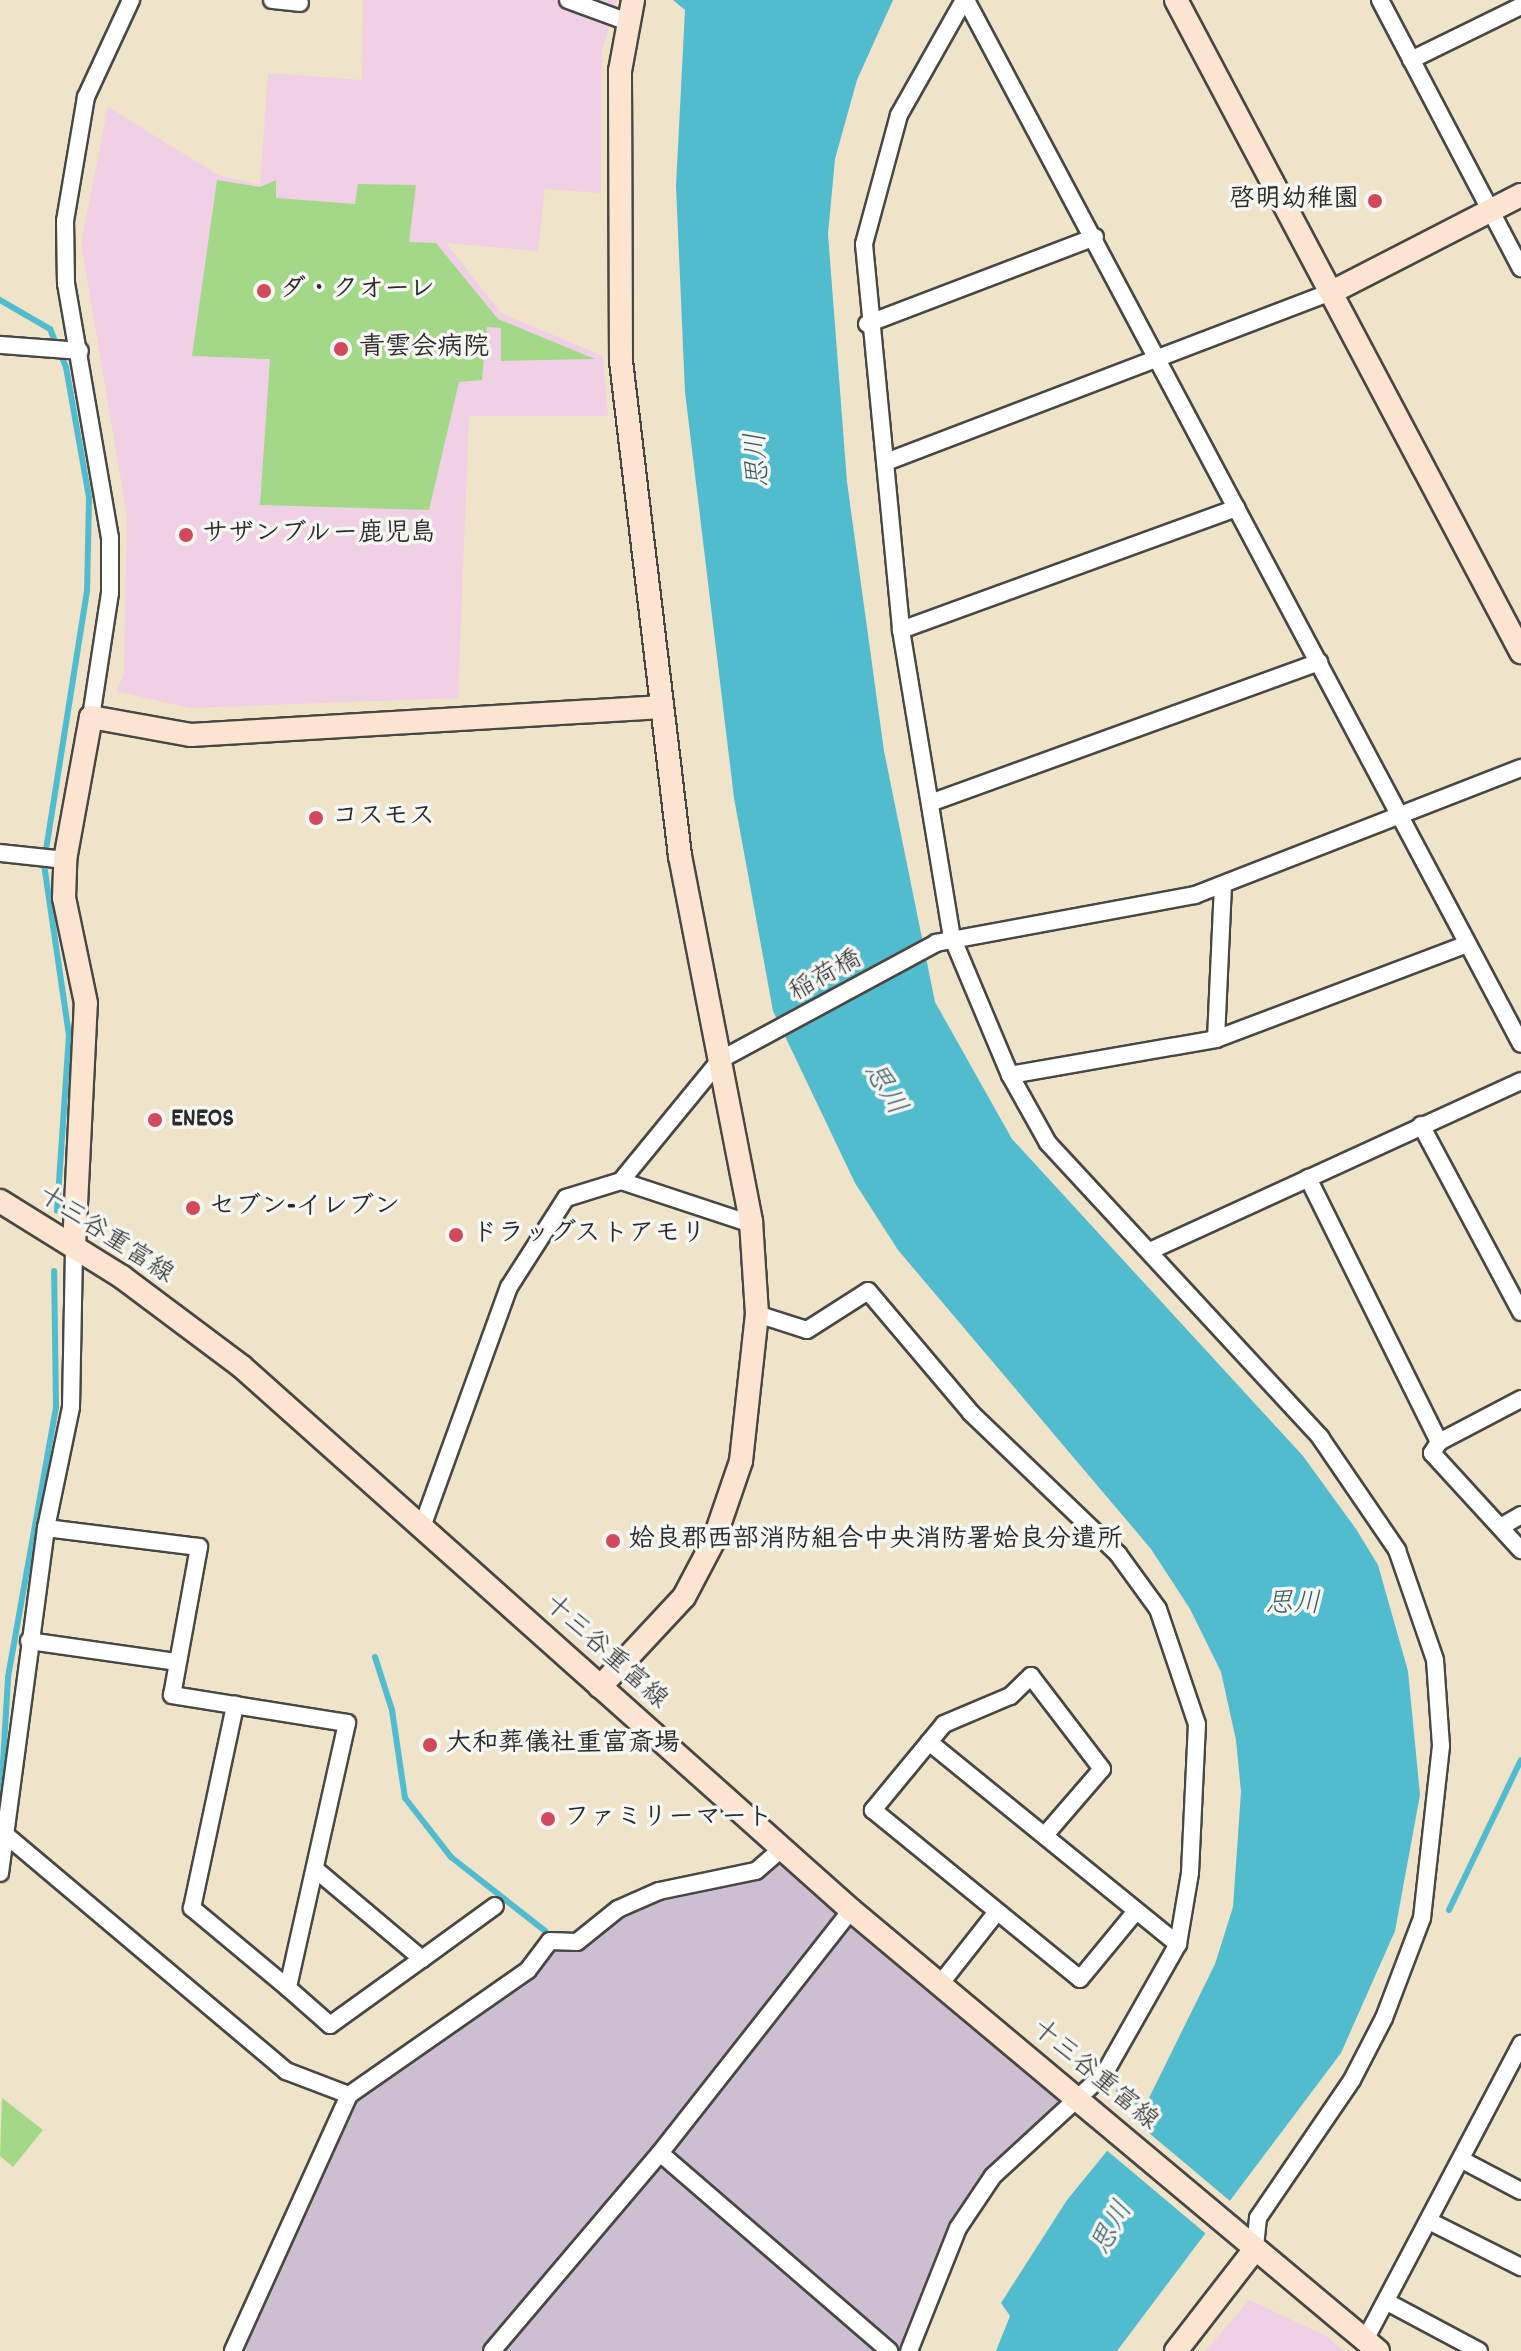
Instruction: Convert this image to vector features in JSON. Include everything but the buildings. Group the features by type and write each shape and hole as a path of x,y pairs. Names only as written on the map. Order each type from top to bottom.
{"street":[{"path":"0,1873 46,1528 71,1407 74,1246 86,1003 64,898 65,860 110,593 110,538 66,284 67,205 86,97 131,0"},
{"path":"272,0 300,3"},
{"path":"568,0 628,22"},
{"path":"600,1687 684,1597 714,1540 741,1461 757,1314 751,1224 730,1057 692,940 662,707 616,294 620,71 633,0"},
{"path":"965,0 1160,359 1521,1044"},
{"path":"965,0 906,101 878,177 864,244 867,324 886,462 901,630 930,803 944,940 1010,1075 1048,1143 1320,1437 1397,1550 1435,1660 1441,1746 1422,1918 1384,2018 1352,2080 1258,2218 1255,2249 1176,2351"},
{"path":"1176,0 1521,652"},
{"path":"1380,0 1521,268"},
{"path":"1411,60 1521,6"},
{"path":"886,462 1332,292 1521,195"},
{"path":"867,324 1095,237"},
{"path":"0,345 76,350"},
{"path":"901,630 1237,508"},
{"path":"930,803 1319,662"},
{"path":"91,717 191,735 662,707"},
{"name":"稲荷橋","path":"730,1057 944,940 1223,885 1521,768"},
{"path":"0,853 65,860"},
{"path":"1216,1039 1223,885"},
{"path":"1010,1075 1216,1039 1467,944"},
{"path":"422,1527 509,1287 566,1198 621,1181 730,1057"},
{"path":"1150,1251 1521,1081"},
{"path":"1421,1125 1521,1312"},
{"path":"1308,1178 1439,1442"},
{"path":"621,1181 751,1224"},
{"name":"十三谷重富線","path":"0,1201 74,1246 241,1366 851,1910 1372,2345"},
{"path":"757,1314 807,1330 868,1291 971,1413 1118,1554 1158,1609 1197,1724 1190,1873 1178,1944 1085,2104 984,2189 958,2228 909,2351"},
{"path":"1521,1399 1439,1442 1432,1453 1504,1525 1521,1550"},
{"path":"1504,1525 1521,1515"},
{"path":"46,1528 199,1547 172,1695 347,1723 288,1988"},
{"path":"29,1641 177,1662"},
{"path":"1045,1835 1102,1769 1031,1676 1010,1696 944,1724 873,1810 1080,1979 1136,1911"},
{"path":"235,1705 192,1908 330,2025 495,1906"},
{"path":"929,1742 1178,1944"},
{"path":"5,1832 286,2071 349,2095"},
{"path":"233,2351 349,2095 528,1970 550,1941 577,1942 618,1909 659,1891 756,1871 781,1849"},
{"path":"315,1869 422,1959"},
{"path":"492,2351 660,2153 851,1910"},
{"path":"941,1983 996,1913"},
{"path":"1372,2345 1389,2303 1521,2044"},
{"path":"660,2153 889,2351"},
{"path":"1464,2161 1521,2191"},
{"path":"1431,2222 1521,2267"},
{"path":"1389,2303 1479,2351"}],"shaded area":[{"name":"青雲会病院","path":"363,0 617,0 602,50 601,193 545,189 538,251 446,243 501,313 603,356 608,416 469,416 458,698 190,708 116,691 124,675 127,516 81,243 108,107 218,175 260,185 268,73 362,80"},
{"path":"781,1849 1077,2097 959,2228 911,2351 233,2351 349,2095 528,1970 550,1941 577,1942 618,1909 756,1871"},
{"path":"1249,2300 1326,2336 1344,2351 1206,2351"}],"green space":[{"path":"217,180 260,187 276,180 276,198 355,204 358,184 416,185 409,242 436,243 498,319 595,359 501,361 501,328 487,327 482,380 459,382 429,510 260,505 270,359 192,356"},
{"path":"2,2098 43,2130 13,2167 0,2156"}],"water":[{"name":"思川","path":"673,0 893,0 857,80 835,159 828,234 847,482 884,751 935,1002 1012,1139 1303,1456 1356,1529 1378,1565 1408,1671 1420,1795 1395,1931 1341,2053 1117,2351 996,2351 1010,2316 1001,2303 1067,2200 1147,2102 1215,1964 1233,1907 1241,1792 1236,1740 1221,1672 1190,1609 1151,1549 898,1250 855,1183 773,1011 734,798 685,392 676,186 685,10"}],"pier":[{"path":"1130,2117 1236,2206 1211,2238 1104,2148"}],"waterway":[{"path":"0,300 50,329 66,367 89,498 87,591 44,864 69,1035 57,1211"},
{"path":"0,1813 8,1677 56,1407 54,1271"},
{"path":"375,1657 392,1710 405,1798 451,1857 545,1931"},
{"path":"1449,1910 1521,1760"},
{"path":"1119,2091 1147,2113"}],"place":[{"name":"啓明幼稚園","path":"1375,201"},
{"name":"ダ・クオーレ","path":"264,291"},
{"name":"青雲会病院","path":"341,349"},
{"name":"サザンブルー鹿児島","path":"186,535"},
{"name":"コスモス","path":"316,818"},
{"name":"ENEOS","path":"155,1120"},
{"name":"セブン-イレブン","path":"193,1208"},
{"name":"ドラッグストアモリ","path":"456,1235"},
{"name":"姶良郡西部消防組合中央消防署姶良分遣所","path":"613,1541"},
{"name":"大和葬儀社重富斎場","path":"430,1745"},
{"name":"ファミリーマート","path":"548,1819"}]}
